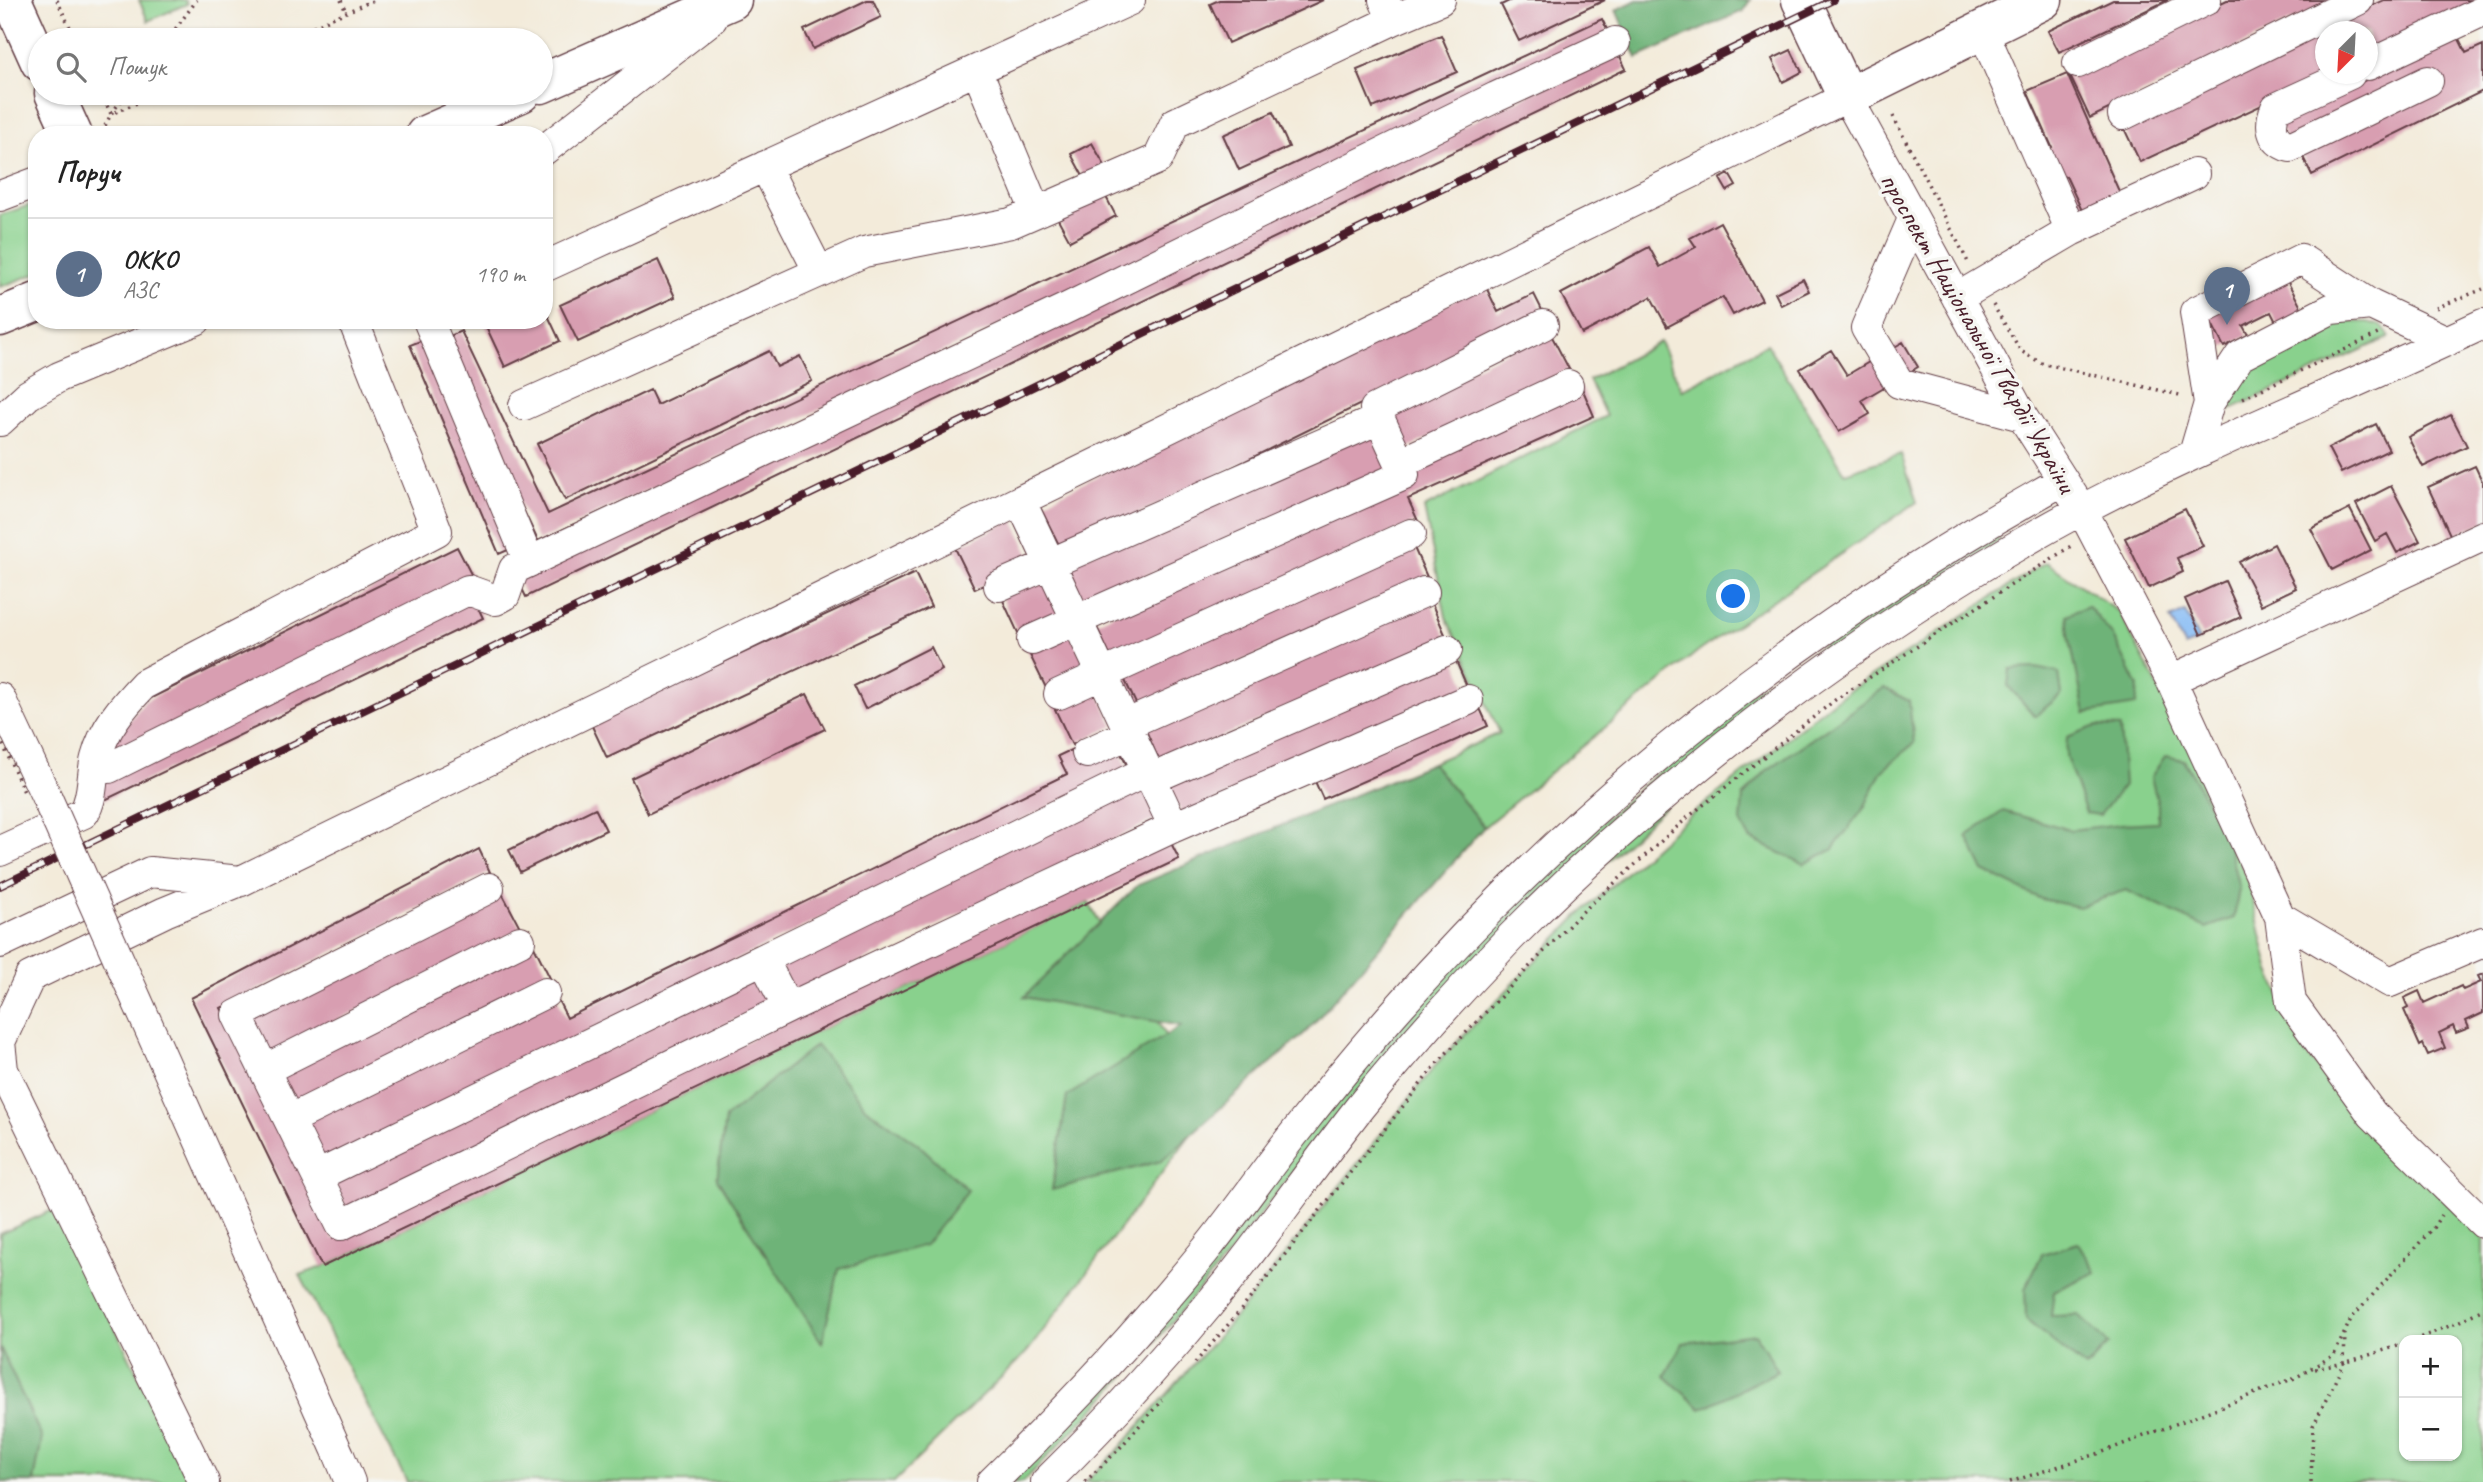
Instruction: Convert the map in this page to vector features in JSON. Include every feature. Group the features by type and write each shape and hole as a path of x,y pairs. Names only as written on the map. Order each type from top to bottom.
{"main road":[{"path":"12,0 28,35"},
{"path":"553,79 734,0"},
{"path":"1801,0 1847,97 2043,0"},
{"path":"59,105 69,126"},
{"path":"446,126 494,105"},
{"path":"0,317 28,306"}],"street":[{"path":"553,143 734,0"},
{"path":"553,263 1130,0"},
{"path":"524,405 864,252 1011,223 1158,159 1175,123 1388,10 1440,0"},
{"path":"2078,63 2206,0"},
{"path":"2123,115 2358,0"},
{"path":"2378,60 2483,12"},
{"path":"1982,29 2071,231"},
{"path":"108,768 468,590 496,600 505,596 514,569 1069,307 1496,97 1615,42"},
{"path":"977,70 1037,212"},
{"path":"2328,84 2276,108 2270,122 2273,134 2283,145 2290,147 2428,81"},
{"path":"204,1482 3,1070 0,1042 30,977 165,912 241,881 1847,97"},
{"name":"проспект Національної Гвардії України","path":"1847,97 1913,219 1969,292 2022,415 2088,521 2194,454 2483,324"},
{"path":"765,166 819,272"},
{"path":"1969,292 2071,231 2194,174"},
{"path":"0,195 28,185"},
{"path":"1913,219 1866,328 1899,383 2022,415"},
{"path":"2209,403 2195,312 2301,259 2371,305 2447,341"},
{"path":"2194,454 2209,403 2240,356 2331,309 2371,305"},
{"path":"1032,640 1404,475 1375,409 1543,325"},
{"path":"0,421 28,395 59,377 175,329"},
{"path":"0,851 85,813 95,759 106,732 121,709 144,684 438,531 357,329"},
{"path":"432,329 529,562"},
{"path":"1400,463 1568,385"},
{"path":"999,586 1379,419"},
{"path":"992,1482 1086,1387 1153,1312 1208,1247 1328,1090 1394,1013 1512,886 1581,821 1731,695 1807,640 1965,536 2062,481"},
{"path":"1021,502 1174,827"},
{"path":"1045,1482 1096,1433 1173,1348 1362,1105 1429,1027 1509,940 1586,864 1741,732 1801,688 1983,566 2088,521 2171,680 2280,918 2291,1002 2372,1114 2483,1223"},
{"path":"1059,694 1411,534"},
{"path":"2171,680 2483,536"},
{"path":"1087,753 1127,729 1424,592"},
{"path":"317,1176 1149,775 1447,650"},
{"path":"0,698 53,811 344,1469"},
{"path":"489,888 237,1016 341,1224 788,1008 1174,827 1468,700"},
{"path":"0,943 150,872 241,881"},
{"path":"2280,918 2390,982 2483,942"},
{"path":"264,1070 520,941"},
{"path":"763,959 788,1008"},
{"path":"289,1120 545,993"}],"path":[{"path":"57,0 70,28"},
{"path":"176,28 197,0"},
{"path":"341,0 346,12"},
{"path":"309,28 374,0"},
{"path":"107,105 111,114"},
{"path":"105,126 118,105"},
{"path":"111,114 132,105"},
{"path":"1893,116 1969,292 2021,351 2041,363 2209,403 2239,399 2483,289"},
{"path":"1188,1371 1240,1311 1439,1061 1579,915 1687,818 1835,700 2088,521"},
{"path":"2010,1482 2100,1453 2295,1378 2334,1355 2351,1319 2433,1228 2448,1203 2451,1192"},
{"path":"2427,1335 2483,1309"},
{"path":"2311,1482 2313,1426 2344,1363 2345,1332"},
{"path":"2310,1370 2344,1363 2399,1346"},
{"path":"1085,1482 1118,1450 1170,1391"}],"green space":[{"path":"139,0 185,0 187,4 148,21"},
{"path":"1637,0 1750,0 1743,11 1637,58 1616,10"},
{"path":"28,206 28,276 0,287 0,215"},
{"path":"2337,322 2368,322 2382,326 2390,337 2229,410 2220,406 2235,380 2275,345"},
{"path":"1660,342 1682,390 1767,344 1845,473 1901,454 1917,502 1697,652 1484,827 1432,763 1500,733 1446,617 1424,508 1606,416 1589,380"},
{"path":"1992,535 1998,536 2000,541 1822,657 1328,1127 1231,1252 1150,1348 1023,1482 1005,1482 1316,1119 1525,889 1744,697"},
{"path":"2046,562 2119,612 2213,792 2250,888 2270,972 2310,1059 2455,1211 2483,1233 2483,1482 1085,1482 1118,1450 1240,1311 1439,1061 1579,915 1687,818 1835,700"},
{"path":"2088,606 2113,636 2138,687 2136,705 2085,713 2067,615"},
{"path":"2036,668 2059,673 2062,694 2035,716 2008,686 2010,669"},
{"path":"1884,688 1909,701 1914,743 1881,772 1864,808 1832,850 1804,864 1750,839 1741,822 1743,797 1766,771"},
{"path":"2096,726 2120,727 2124,785 2100,815 2086,813 2066,756 2067,737"},
{"path":"2165,756 2184,760 2227,837 2239,889 2234,918 2206,928 2126,890 2079,907 2041,899 1984,871 1967,836 2003,811 2071,830 2158,822 2158,805 2151,777"},
{"path":"1432,763 1484,827 1307,1031 1161,1161 1052,1190 1067,1096 1181,1026 1024,997 1138,885"},
{"path":"1088,902 1209,1110 1027,1352 894,1482 407,1482 300,1275 322,1267"},
{"path":"816,1045 867,1109 918,1144 968,1190 925,1245 839,1269 822,1343 717,1179 725,1118"},
{"path":"57,1208 190,1482 26,1482 0,1369 0,1234"},
{"path":"2078,1243 2096,1272 2054,1291 2051,1316 2078,1315 2109,1344 2086,1368 2026,1320 2025,1289 2042,1254"},
{"path":"1755,1334 1778,1371 1701,1409 1665,1376 1683,1343"},
{"path":"0,1347 42,1438 34,1482 0,1482"}],"water":[{"path":"2185,612 2199,640 2185,647 2170,619"}],"building":[{"path":"867,0 873,0 881,17 813,49 804,30"},
{"path":"1219,0 1323,0 1228,43 1210,4"},
{"path":"1511,0 1605,0 1519,41 1501,5"},
{"path":"2113,0 2168,0 2059,52 2048,31"},
{"path":"2227,0 2335,0 2090,118 2070,76"},
{"path":"2384,0 2483,0 2378,50 2378,21 2339,21"},
{"path":"1602,19 1611,38 538,541 443,339 461,331 548,514"},
{"path":"2315,32 2315,80 2140,162 2121,122"},
{"path":"1441,35 1457,72 1373,108 1357,70"},
{"path":"2457,35 2466,53 2483,45 2483,91 2312,175 2302,155 2287,141 2278,123 2357,84 2378,84 2378,74"},
{"path":"1791,50 1802,72 1783,82 1772,59"},
{"path":"1618,52 1626,69 526,597 518,580"},
{"path":"2067,74 2122,198 2084,215 2066,176 2054,181 2041,151 2052,147 2027,91"},
{"path":"1273,112 1289,147 1239,170 1223,135"},
{"path":"1092,143 1105,166 1084,178 1071,154"},
{"path":"1729,174 1736,186 1727,191 1720,179"},
{"path":"1105,195 1116,216 1070,241 1058,219"},
{"path":"1720,222 1762,300 1733,315 1723,297 1667,327 1651,297 1582,334 1561,294 1649,247 1660,267 1696,247 1690,238"},
{"path":"658,260 675,297 578,342 560,305"},
{"path":"2281,269 2304,313 2278,326 2271,312 2243,326 2248,335 2224,347 2207,314"},
{"path":"1803,279 1809,291 1781,305 1775,293"},
{"path":"1485,285 1498,312 1534,294 1544,314 1062,551 1039,505"},
{"path":"553,326 560,341 505,367 487,329 553,329"},
{"path":"1549,331 1569,369 1408,448 1389,410"},
{"path":"428,338 517,546 499,554 410,345"},
{"path":"1903,342 1918,367 1862,400 1870,414 1839,432 1800,369 1831,350 1847,375"},
{"path":"769,351 777,367 800,356 812,381 565,500 537,444 650,390 657,405"},
{"path":"1582,388 1594,416 1408,499 1418,521 1111,658 1095,623 1410,465"},
{"path":"2451,415 2467,446 2423,467 2408,437"},
{"path":"2376,424 2389,450 2341,473 2328,448"},
{"path":"1373,431 1390,469 1084,602 1067,564"},
{"path":"2475,466 2483,483 2483,522 2451,537 2428,487"},
{"path":"2391,486 2420,541 2397,553 2387,534 2375,541 2356,504"},
{"path":"2185,509 2203,546 2177,558 2183,572 2149,588 2125,538"},
{"path":"2350,509 2371,550 2332,570 2311,529"},
{"path":"1013,520 1033,562 975,589 955,548"},
{"path":"1411,541 1427,577 1138,708 1121,672"},
{"path":"2274,544 2296,588 2261,605 2239,562"},
{"path":"457,547 472,576 110,755 107,749 145,701"},
{"path":"915,573 931,607 607,758 591,724"},
{"path":"1041,575 1061,615 1019,635 1000,594"},
{"path":"2225,581 2241,617 2201,635 2185,599"},
{"path":"474,599 483,618 105,800 96,781"},
{"path":"1431,602 1447,639 1160,763 1144,726"},
{"path":"1069,629 1089,670 1047,690 1027,649"},
{"path":"931,647 942,670 865,709 854,686"},
{"path":"1453,654 1469,691 1182,815 1166,779"},
{"path":"1094,685 1114,726 1072,745 1053,705"},
{"path":"807,694 825,729 648,814 631,778"},
{"path":"1478,704 1488,726 1323,799 1313,777"},
{"path":"1077,747 1119,749 1128,768 320,1163 300,1122 556,996 567,1018 1067,774 1058,756"},
{"path":"1143,782 1160,817 794,994 777,959"},
{"path":"595,808 606,830 520,872 509,850"},
{"path":"1169,839 1179,859 322,1267 191,998 479,849 490,872 221,1008 333,1239"},
{"path":"502,893 521,929 264,1057 246,1021"},
{"path":"533,944 551,980 295,1108 277,1072"},
{"path":"756,967 773,1001 348,1211 331,1177"},
{"path":"2483,974 2483,1013 2466,1021 2469,1028 2456,1033 2453,1026 2439,1033 2445,1048 2428,1055 2423,1044 2420,1046 2404,1010 2408,1008 2404,998 2419,991 2424,1003 2461,986 2463,990 2481,982 2478,976"}],"railway":[{"path":"0,886 1833,0"}],"place":[{"name":"ОККО","path":"2227,325"}]}
